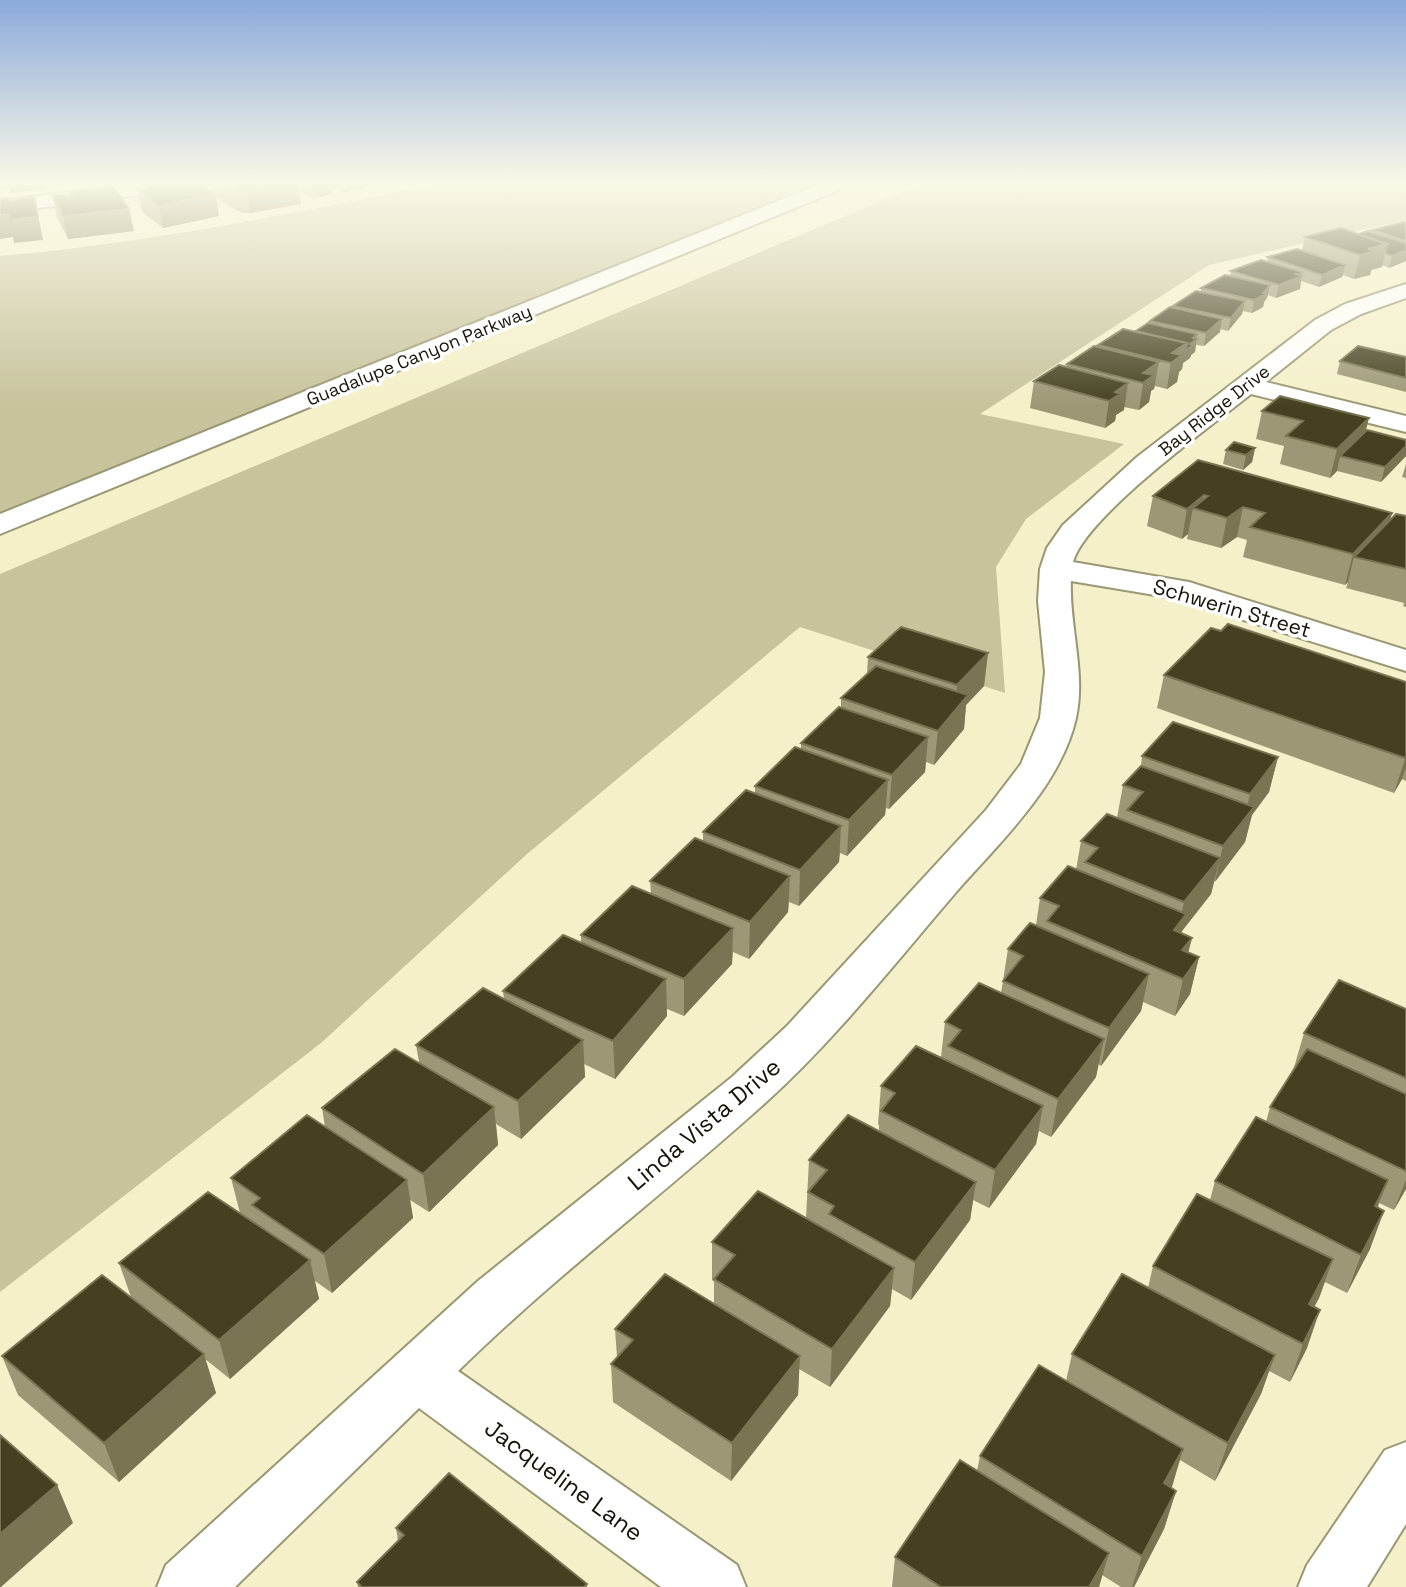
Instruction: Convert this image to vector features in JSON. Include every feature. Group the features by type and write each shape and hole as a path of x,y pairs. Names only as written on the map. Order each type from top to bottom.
{"street":[{"name":"Guadalupe Canyon Parkway","path":"0,525 655,258"},
{"name":"Bay Ridge Drive","path":"1056,569 1062,548 1074,531 1147,463 1323,326 1353,309 1406,291"},
{"path":"1246,385 1406,424"},
{"name":"Schwerin Street","path":"1056,569 1178,590 1406,661"},
{"name":"Linda Vista Drive","path":"189,1587 497,1297 748,1090 803,1038 1000,817 1039,766 1058,719 1062,672 1054,601 1056,569"},
{"name":"Jacqueline Lane","path":"415,1373 714,1587"},
{"path":"1330,1587 1406,1470"}],"shaded area":[{"path":"0,258 655,258 0,525"},
{"path":"746,258 1239,258 1209,265 980,414 1124,444 1026,519 996,567 1005,693 800,627 527,854 321,1043 0,1292 0,574"}],"building":[{"path":"1271,258 1324,258 1345,265 1322,275"},
{"path":"1261,260 1302,272 1296,274 1302,276 1279,285 1231,271"},
{"path":"1225,275 1270,285 1263,293 1266,294 1254,300 1201,288"},
{"path":"1196,291 1245,301 1231,318 1173,306"},
{"path":"1170,307 1222,319 1206,333 1150,321"},
{"path":"1148,323 1197,334 1193,338 1197,339 1186,350 1187,343 1136,331"},
{"path":"1123,329 1187,343 1172,353 1182,355 1171,363 1098,345"},
{"path":"1094,346 1159,362 1143,373 1154,375 1143,383 1067,364"},
{"path":"1358,346 1406,357 1406,378 1340,361"},
{"path":"1059,365 1128,383 1115,392 1120,394 1109,401 1034,381"},
{"path":"1280,396 1369,418 1337,449 1286,436 1303,421 1262,411"},
{"path":"1367,430 1406,440 1406,446 1385,467 1340,456"},
{"path":"1234,442 1255,448 1246,455 1226,450"},
{"path":"1198,460 1392,513 1353,554 1250,527 1265,513 1243,507 1227,518 1193,508 1208,496 1204,495 1187,509 1153,496"},
{"path":"1396,514 1406,516 1406,569 1354,557"},
{"path":"1228,624 1406,682 1405,758 1164,675 1211,628 1221,631"},
{"path":"901,627 988,653 957,685 868,657"},
{"path":"876,666 968,695 938,731 841,698"},
{"path":"839,707 928,737 892,775 801,743"},
{"path":"1173,722 1278,757 1250,794 1142,756"},
{"path":"795,747 888,780 849,820 755,786"},
{"path":"1141,766 1254,807 1223,846 1127,810 1143,792 1123,785"},
{"path":"746,790 841,826 800,870 703,832"},
{"path":"1107,814 1220,858 1184,902 1085,862 1098,848 1081,841"},
{"path":"695,838 790,876 750,922 650,881"},
{"path":"1068,866 1186,914 1174,930 1192,938 1182,950 1199,957 1183,979 1047,921 1059,906 1040,898"},
{"path":"632,886 733,928 684,979 581,935"},
{"path":"1030,923 1149,974 1109,1028 1003,981 1023,956 1008,949"},
{"path":"563,935 666,979 613,1041 503,991"},
{"path":"1339,980 1406,1009 1406,1078 1304,1033"},
{"path":"979,983 1104,1039 1058,1099 948,1046 961,1030 945,1022"},
{"path":"483,988 583,1040 518,1101 416,1045"},
{"path":"916,1046 1043,1106 995,1170 881,1111 895,1093 881,1086"},
{"path":"395,1049 494,1107 423,1174 322,1108"},
{"path":"1307,1049 1406,1094 1406,1171 1270,1107"},
{"path":"307,1115 407,1180 324,1254 252,1205 260,1198 231,1178"},
{"path":"848,1115 976,1182 915,1262 829,1214 834,1206 808,1192 827,1170 809,1160"},
{"path":"1256,1117 1388,1180 1375,1206 1384,1211 1361,1255 1215,1181"},
{"path":"758,1191 894,1268 832,1349 714,1279 735,1255 712,1242"},
{"path":"208,1192 310,1260 219,1340 119,1263"},
{"path":"1197,1194 1333,1259 1309,1304 1320,1310 1303,1344 1153,1266"},
{"path":"665,1274 800,1356 732,1443 611,1364 633,1340 615,1329"},
{"path":"1122,1274 1275,1355 1228,1443 1072,1354"},
{"path":"102,1275 204,1354 104,1443 2,1356"},
{"path":"1039,1365 1183,1449 1164,1483 1176,1491 1142,1556 980,1456"},
{"path":"0,1435 57,1485 0,1534"},
{"path":"960,1460 1109,1553 1089,1587 941,1587 895,1557"},
{"path":"449,1473 587,1584 584,1587 362,1587 357,1582 404,1535 396,1528"}]}
